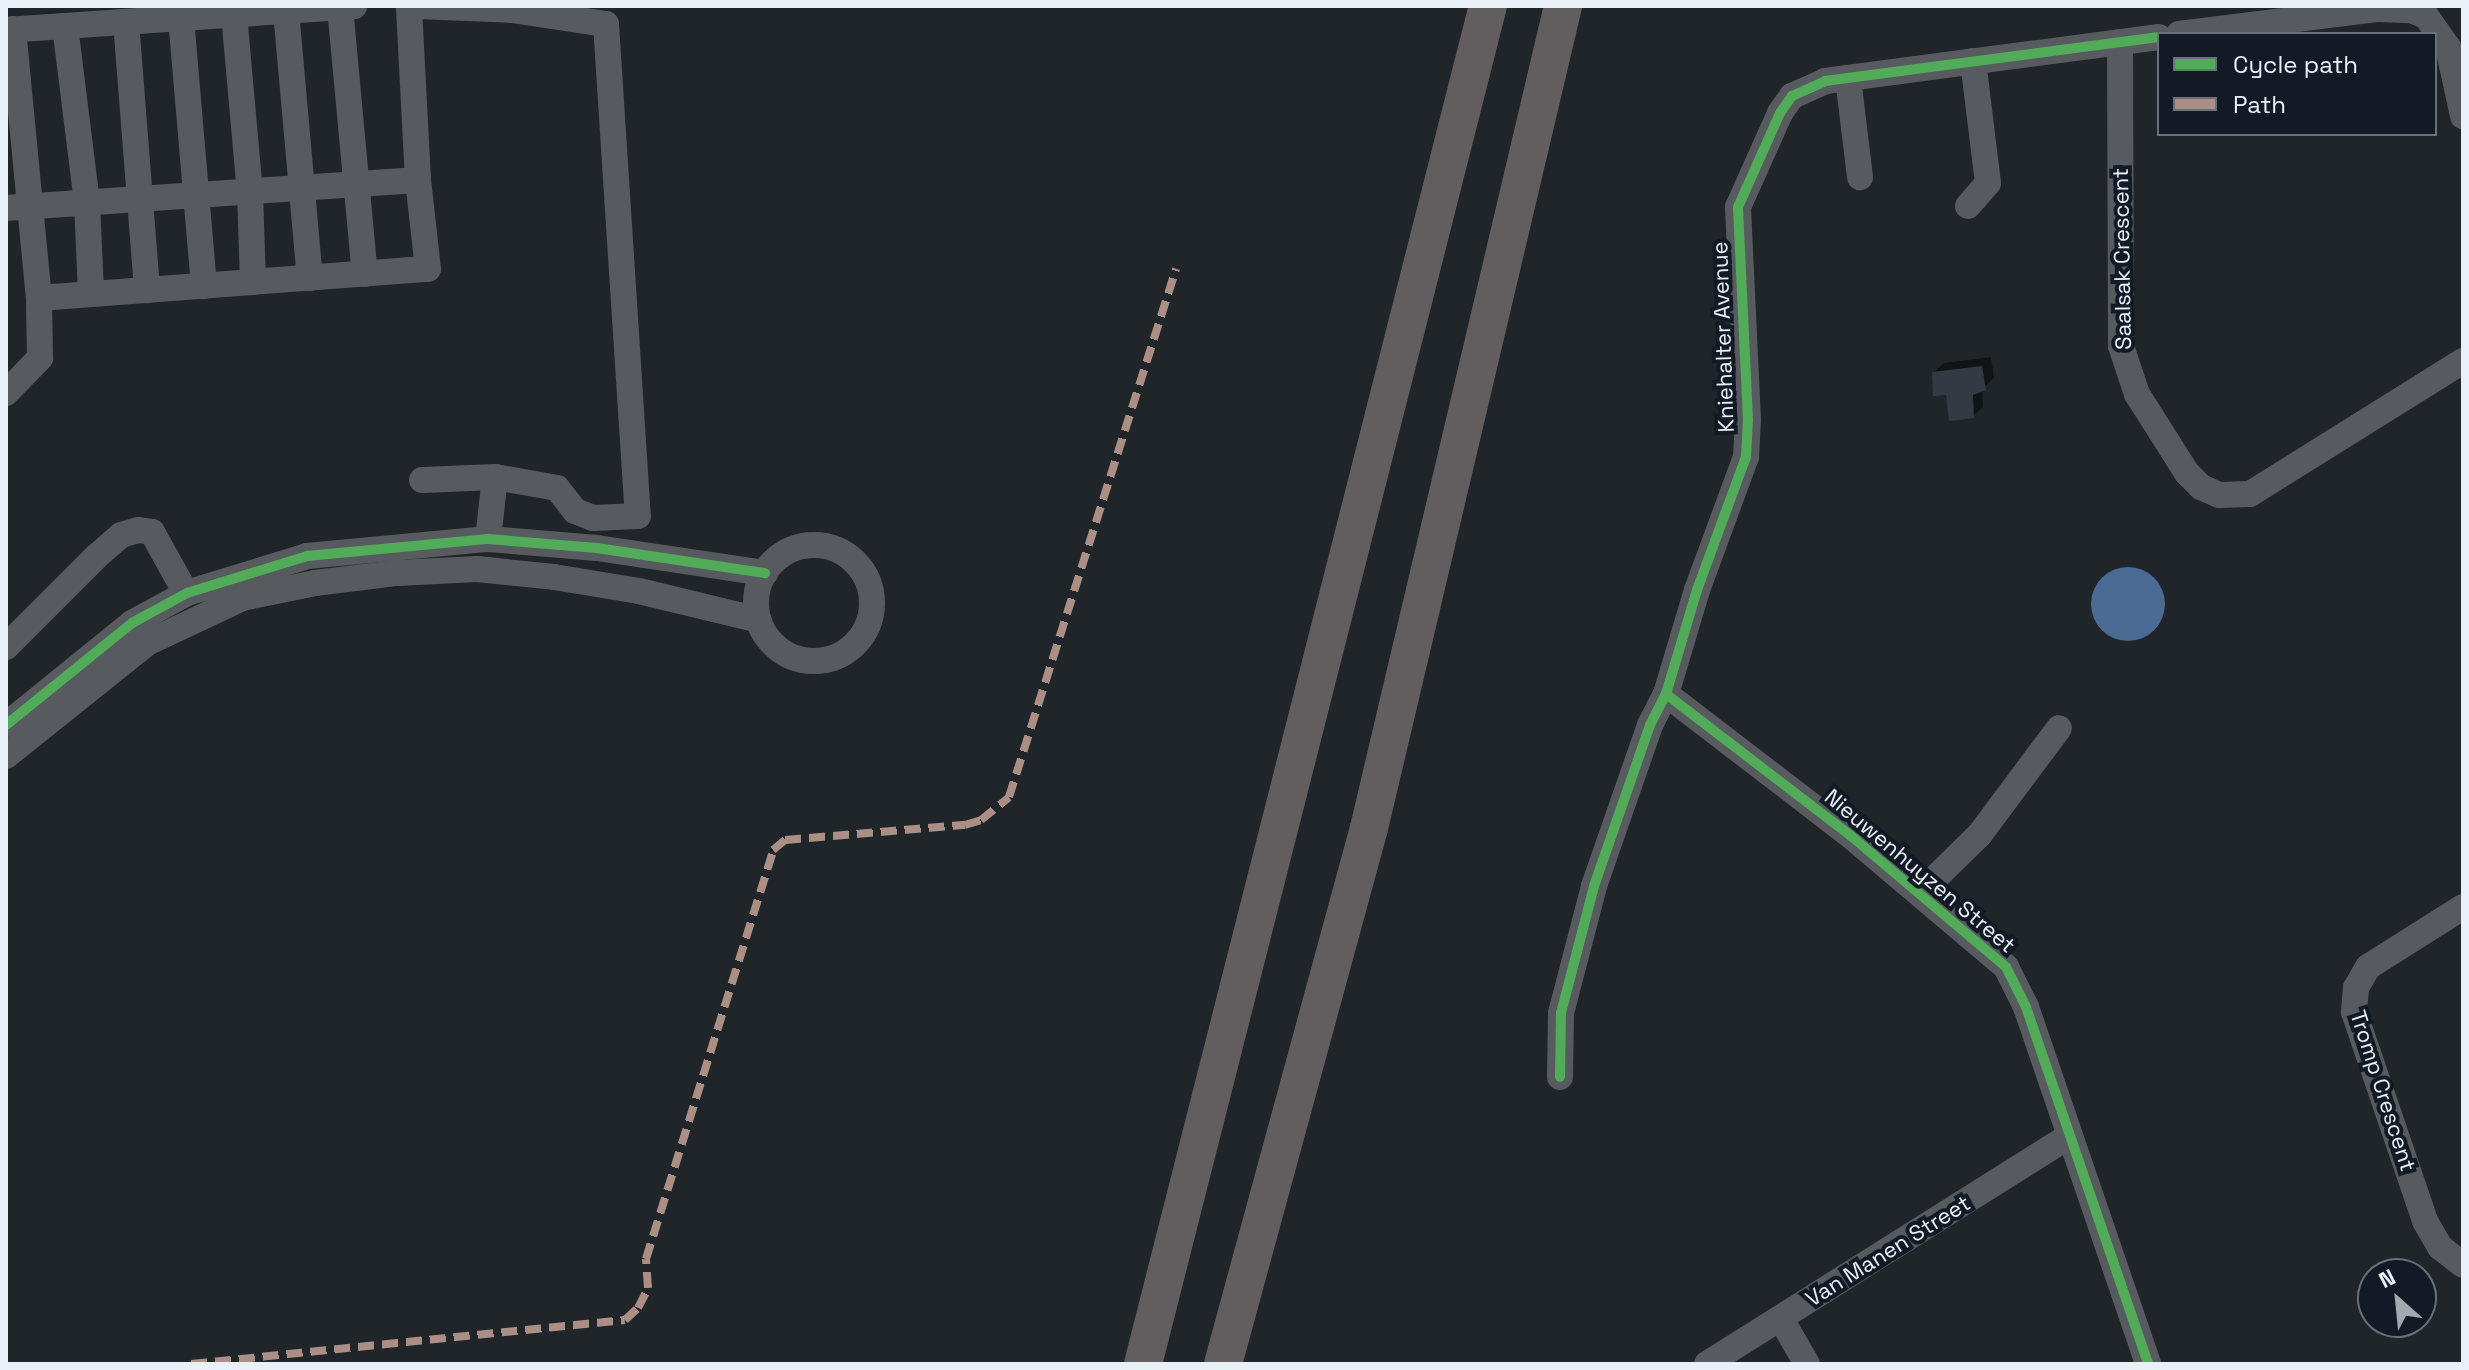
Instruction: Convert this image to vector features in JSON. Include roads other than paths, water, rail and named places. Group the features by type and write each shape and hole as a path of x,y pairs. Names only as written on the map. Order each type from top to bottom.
{"highway":[{"path":"1143,1364 1488,6"},
{"path":"1223,1364 1369,828 1563,6"}],"street":[{"path":"6,393 40,358 39,298 18,207 10,30 354,6"},
{"path":"39,298 428,269 418,180 409,6"},
{"path":"418,6 512,10 606,24 638,516 593,518 575,511 557,488 495,477 422,480"},
{"path":"340,7 365,274"},
{"path":"2195,32 2378,9 2411,10 2426,16 2448,47 2463,116"},
{"path":"286,11 310,278"},
{"path":"234,14 250,192 253,282"},
{"path":"181,18 204,286"},
{"path":"126,22 147,290"},
{"path":"65,26 87,202 91,294"},
{"name":"Kniehalter Avenue","path":"1560,1077 1561,1013 1594,886 1650,725 1666,694 1697,590 1746,457 1748,420 1738,207 1774,124 1792,96 1814,84 2157,37"},
{"name":"Saalsak Crescent","path":"2120,42 2121,346 2137,394 2187,473 2201,487 2219,495 2250,494 2463,361"},
{"path":"1968,206 1988,183 1973,61"},
{"path":"1848,78 1860,177"},
{"path":"18,207 418,180"},
{"path":"488,539 495,477"},
{"path":"6,647 121,535 138,530 152,532 186,593"},
{"path":"6,725 132,623 186,593 307,556 488,539 597,548 765,573"},
{"path":"806,546 839,550 856,562 867,578 872,598 871,618 862,636 848,650 831,659 812,661 794,658 777,648 759,620 758,589 765,573 790,551 806,546"},
{"path":"6,756 147,643 242,598 315,583 397,573 477,569 554,577 639,591 759,620"},
{"name":"Nieuwenhuyzen Street","path":"1666,694 1989,950 2017,984 2148,1364"},
{"path":"1920,893 1980,834 2059,728"},
{"name":"Tromp Crescent","path":"2463,907 2368,967 2356,988 2354,1012 2425,1221 2440,1247 2463,1265"},
{"name":"Van Manen Street","path":"1707,1364 2069,1136"},
{"path":"1781,1319 1807,1364"}],"water":[{"path":"2128,567 2142,570 2154,578 2162,590 2165,604 2162,618 2154,630 2142,638 2128,641 2114,638 2102,630 2094,618 2091,604 2094,590 2102,578 2114,570"}]}
